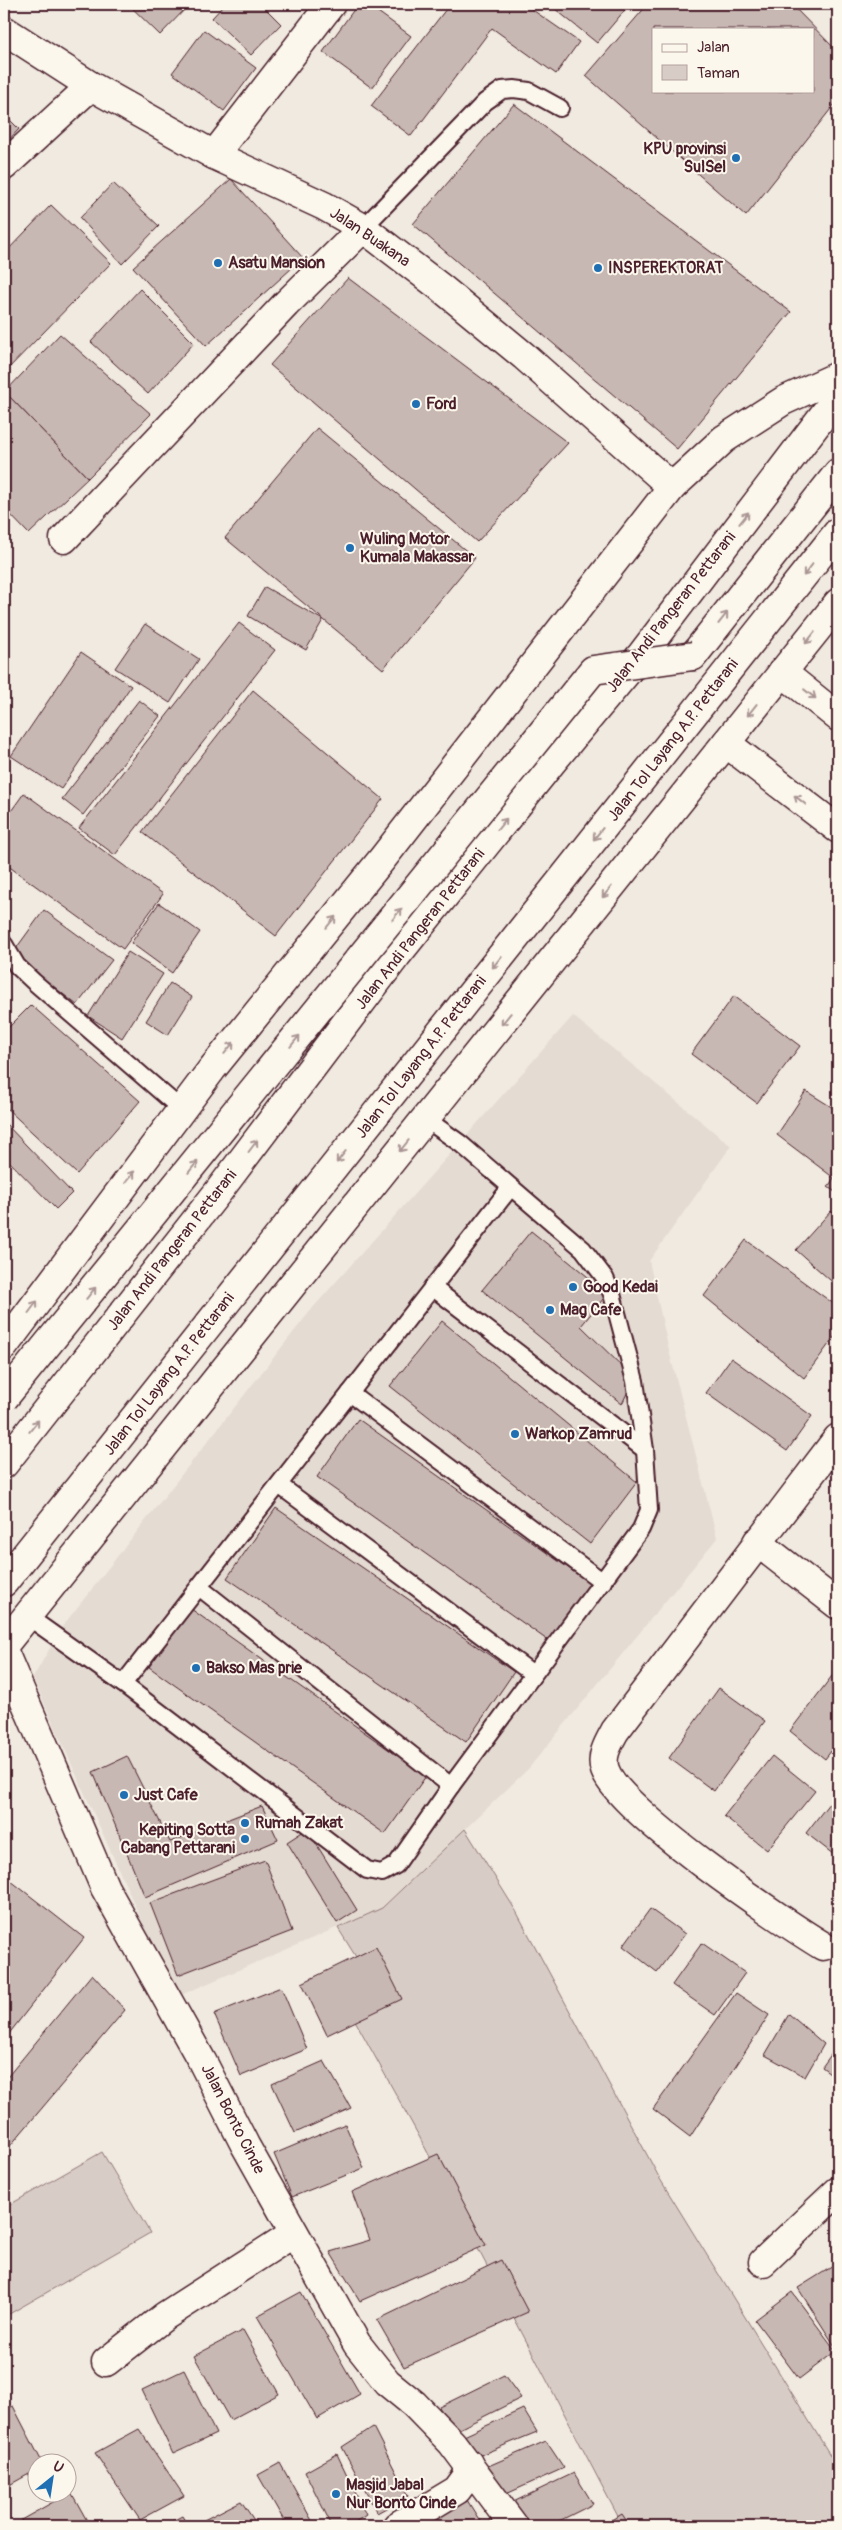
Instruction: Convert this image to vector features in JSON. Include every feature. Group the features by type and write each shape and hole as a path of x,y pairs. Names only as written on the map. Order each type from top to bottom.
{"main road":[{"path":"214,155 331,4"},
{"name":"Jalan Buakana","path":"4,30 91,86 214,155 324,206 363,228 440,287 524,356 672,487"},
{"path":"4,166 91,86"},
{"path":"64,539 286,304 363,228"},
{"path":"4,1346 212,1069 383,858 672,487 724,439 783,401 838,376"},
{"name":"Jalan Andi Pangeran Pettarani","path":"4,1464 218,1192 397,955 552,762 642,654 838,396"},
{"path":"4,1398 593,670 693,656 838,473"},
{"name":"Jalan Tol Layang A.P. Pettarani","path":"4,1582 838,532"},
{"path":"4,1645 15,1614 44,1595 838,603"},
{"path":"782,672 838,716"},
{"path":"726,743 838,829"},
{"path":"823,1946 774,1916 676,1841 618,1791 604,1769 605,1750 615,1730 838,1438"},
{"path":"758,1542 838,1605"},
{"name":"Jalan Bonto Cinde","path":"4,1652 105,1888 202,2060 245,2145 362,2350 387,2382 426,2416 468,2462 514,2526"},
{"path":"762,2262 838,2191"},
{"path":"106,2362 165,2316 294,2233"},
{"path":"397,2526 457,2490 468,2475 468,2462"}],"lane":[{"path":"363,228 486,102 502,90 528,91 560,108"},
{"path":"4,944 18,966 41,988 182,1110"},
{"path":"15,1614 123,1684 367,1870 382,1873 396,1865 451,1786 641,1529 649,1510 645,1450 635,1381 618,1315 605,1278 583,1249 461,1144 426,1119"},
{"path":"123,1684 510,1188"},
{"path":"432,1287 645,1450"},
{"path":"350,1393 603,1582"},
{"path":"279,1485 533,1674"},
{"path":"199,1587 451,1786"}],"shaded area":[{"path":"573,1016 731,1146 649,1261 668,1347 717,1538 528,1769 382,1908 176,1997 33,1678 62,1627 311,1310"}],"green space":[{"path":"465,1829 516,1911 660,2179 838,2468 838,2526 623,2526 420,2138 346,2004 376,1989 338,1928 382,1908"},
{"path":"102,2152 150,2233 4,2317 4,2208"}],"building":[{"path":"128,4 190,4 160,35"},
{"path":"225,4 261,4 281,24 251,55 212,18"},
{"path":"358,4 367,4 411,36 372,88 323,52"},
{"path":"450,4 524,4 579,42 556,74 492,28 411,136 371,106"},
{"path":"549,4 630,4 597,43"},
{"name":"KPU provinsi SulSel","path":"648,4 791,4 838,52 838,100 746,216 586,76"},
{"path":"204,30 256,68 224,111 172,73"},
{"name":"INSPEREKTORAT","path":"514,104 791,312 677,449 413,224"},
{"path":"4,114 19,129 4,145"},
{"name":"Asatu Mansion","path":"231,179 303,258 206,346 133,267"},
{"path":"113,183 159,226 122,264 80,218"},
{"path":"51,205 111,263 4,373 4,254"},
{"name":"Ford","path":"348,278 568,443 477,542 270,365"},
{"path":"140,289 194,343 148,394 91,342"},
{"path":"60,334 151,414 88,478 5,392"},
{"path":"5,392 88,478 29,534 4,508"},
{"name":"Wuling Motor Kumala Makassar","path":"317,428 475,558 383,669 225,538"},
{"path":"265,587 323,620 306,650 248,616"},
{"path":"239,623 275,650 115,855 79,828"},
{"path":"145,624 199,659 170,703 115,668"},
{"path":"81,652 131,686 61,789 11,756"},
{"path":"253,690 383,799 276,936 142,832"},
{"path":"139,700 160,716 83,815 62,799"},
{"path":"24,793 163,894 123,949 4,863 4,821"},
{"path":"159,903 200,932 172,973 131,943"},
{"path":"44,910 112,960 77,1005 12,954"},
{"path":"128,952 163,974 122,1038 88,1016"},
{"path":"170,983 192,997 168,1035 146,1021"},
{"path":"734,996 800,1046 757,1103 691,1054"},
{"path":"31,1005 140,1101 77,1174 4,1106 4,1032"},
{"path":"806,1091 838,1111 838,1194 828,1187 834,1178 777,1135"},
{"path":"4,1122 72,1193 56,1209 4,1156"},
{"path":"831,1211 838,1217 838,1287 796,1250"},
{"name":"Mag Cafe","path":"531,1231 608,1293 581,1326 634,1378 622,1404 482,1290"},
{"path":"746,1240 838,1307 838,1332 804,1378 704,1296"},
{"name":"Warkop Zamrud","path":"442,1321 637,1482 590,1544 390,1386"},
{"path":"731,1358 812,1416 787,1451 706,1393"},
{"path":"358,1419 591,1584 550,1642 317,1477"},
{"path":"276,1508 514,1672 466,1742 227,1578"},
{"path":"191,1609 426,1776 385,1834 149,1667"},
{"path":"835,1672 838,1674 838,1742 825,1759 790,1731"},
{"path":"719,1688 765,1721 714,1791 669,1758"},
{"name":"Rumah Zakat","path":"127,1756 170,1842 262,1806 278,1840 145,1897 93,1772"},
{"path":"772,1756 815,1791 767,1850 724,1816"},
{"path":"830,1802 838,1808 838,1858 806,1833"},
{"path":"307,1829 357,1910 337,1923 287,1842"},
{"path":"265,1860 292,1931 178,1975 150,1903"},
{"path":"6,1877 84,1938 4,2040 4,1879"},
{"path":"650,1909 685,1934 657,1972 623,1946"},
{"path":"702,1943 745,1973 715,2015 672,1985"},
{"path":"376,1947 402,1999 327,2035 302,1983"},
{"path":"92,1974 125,2010 4,2153 4,2081"},
{"path":"281,1987 307,2049 241,2076 214,2014"},
{"path":"736,1993 769,2015 690,2137 653,2109"},
{"path":"789,2014 824,2044 805,2077 765,2055"},
{"path":"838,2045 838,2079 822,2067"},
{"path":"324,2061 351,2108 295,2133 272,2084"},
{"path":"345,2124 364,2168 292,2197 274,2154"},
{"path":"438,2154 486,2245 360,2301 330,2252 370,2240 352,2192"},
{"path":"501,2260 528,2312 404,2367 377,2320"},
{"path":"838,2263 838,2351 798,2288"},
{"path":"301,2292 360,2394 317,2419 257,2316"},
{"path":"792,2292 836,2351 799,2379 755,2320"},
{"path":"243,2330 279,2394 230,2420 194,2356"},
{"path":"184,2370 216,2434 173,2454 142,2390"},
{"path":"504,2375 521,2398 455,2431 439,2407"},
{"path":"13,2406 37,2452 28,2452 28,2475 4,2488 4,2410"},
{"path":"523,2409 537,2432 478,2456 464,2436"},
{"path":"373,2427 408,2496 377,2513 342,2447"},
{"path":"139,2429 184,2496 140,2520 95,2453"},
{"path":"546,2441 564,2468 504,2495 486,2467"},
{"name":"Masjid Jabal Nur Bonto Cinde","path":"337,2454 366,2515 349,2526 332,2526 305,2472"},
{"path":"280,2463 315,2526 287,2526 258,2475"},
{"path":"574,2473 593,2504 549,2526 519,2526 507,2505"},
{"path":"467,2500 483,2526 442,2526 436,2518"},
{"path":"241,2501 258,2526 208,2526 204,2520"},
{"path":"53,2502 77,2502 90,2526 24,2526 21,2520"},
{"path":"622,2514 630,2526 603,2526"},
{"path":"182,2516 188,2526 163,2526"}],"place":[{"name":"KPU provinsi SulSel","path":"736,158"},
{"name":"Asatu Mansion","path":"218,263"},
{"name":"INSPEREKTORAT","path":"598,268"},
{"name":"Ford","path":"416,404"},
{"name":"Wuling Motor Kumala Makassar","path":"350,548"},
{"name":"Good Kedai","path":"573,1287"},
{"name":"Mag Cafe","path":"550,1310"},
{"name":"Warkop Zamrud","path":"515,1434"},
{"name":"Bakso Mas prie","path":"196,1668"},
{"name":"Just Cafe","path":"124,1795"},
{"name":"Rumah Zakat","path":"245,1823"},
{"name":"Kepiting Sotta Cabang Pettarani","path":"245,1839"},
{"name":"Masjid Jabal Nur Bonto Cinde","path":"336,2494"}]}
